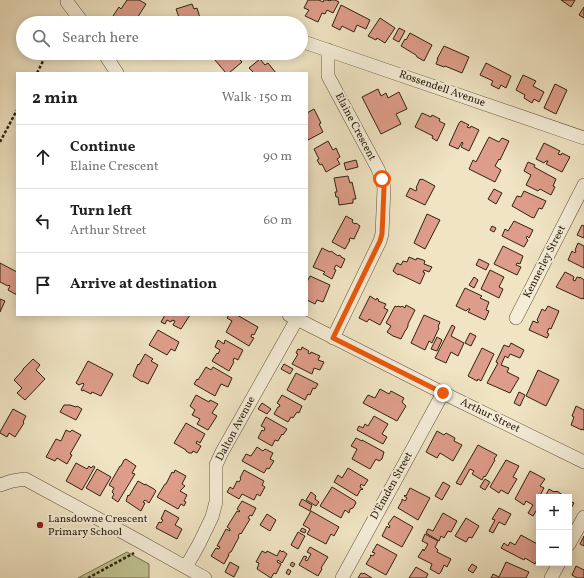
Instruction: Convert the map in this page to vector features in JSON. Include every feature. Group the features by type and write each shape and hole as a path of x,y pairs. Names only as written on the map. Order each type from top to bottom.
{"street":[{"path":"67,2 78,16"},
{"name":"Rossendell Avenue","path":"308,43 584,138"},
{"name":"Elaine Crescent","path":"328,50 328,76 378,169 384,188 382,234 380,241 333,338"},
{"path":"109,60 116,72"},
{"name":"Kennerley Street","path":"516,318 584,185"},
{"name":"Arthur Street","path":"293,317 584,462"},
{"name":"Dalton Avenue","path":"186,567 212,517 216,502 216,465 293,317"},
{"name":"D'Emden Street","path":"342,578 443,393"},
{"path":"0,485 25,479 205,578"},
{"path":"572,538 584,516"},
{"path":"551,578 557,566"}],"path":[{"path":"38,72 44,60"},
{"path":"0,142 16,112"},
{"path":"88,578 136,551"}],"green space":[{"path":"127,552 149,564 149,578 78,578"}],"building":[{"path":"127,0 139,0 146,4 138,16 113,16 119,7 121,9"},
{"path":"308,0 319,0 323,2 324,0 335,0 339,2 333,13 327,10 325,14 322,13 318,22 308,16 305,16 309,10 304,8"},
{"path":"561,0 575,0 571,7"},
{"path":"192,4 194,9 197,8 199,16 178,16 176,9"},
{"path":"341,5 370,20 366,29 357,25 354,32 342,26 340,30 332,26"},
{"path":"584,7 584,18 579,15"},
{"path":"380,18 395,28 385,43 377,38 376,40 368,36"},
{"path":"399,28 405,31 399,42 393,39"},
{"path":"410,33 432,45 424,61 401,46"},
{"path":"444,46 469,57 462,73 436,64"},
{"path":"215,60 240,60 242,62 230,72 225,72"},
{"path":"261,60 265,65 268,63 275,72 253,72 249,68"},
{"path":"486,63 511,76 506,88 501,85 499,89 491,85 493,81 480,75"},
{"path":"523,75 536,81 533,86 544,92 539,102 534,99 532,103 524,98 525,95 516,90"},
{"path":"555,84 567,90 556,114 544,108"},
{"path":"378,89 381,96 386,93 388,98 399,92 407,109 396,114 401,124 381,134 362,97"},
{"path":"314,109 321,123 319,124 323,132 308,140 308,112"},
{"path":"422,113 431,117 432,115 440,119 439,121 445,124 437,141 432,138 433,136 415,127"},
{"path":"461,121 469,125 467,127 470,128 471,126 479,130 469,151 461,147 462,142 458,149 449,145"},
{"path":"489,137 499,142 502,138 509,141 500,160 499,159 495,166 501,170 495,182 469,169 473,160 476,162"},
{"path":"328,141 333,150 336,148 340,157 337,159 340,164 326,172 322,164 320,165 317,160 319,159 314,149"},
{"path":"544,143 560,151 558,154 561,155 562,153 570,157 562,172 546,164 548,161 544,163 536,159"},
{"path":"356,160 358,167 346,170 344,163"},
{"path":"528,162 556,179 553,186 555,187 551,195 540,189 538,191 526,185 531,175 524,171"},
{"path":"348,176 350,183 352,182 356,199 353,199 353,203 339,205 338,197 336,197 335,192 337,192 334,178"},
{"path":"420,179 435,186 425,205 406,196 410,188 416,191"},
{"path":"494,189 502,193 496,204 488,199"},
{"path":"524,191 546,201 542,209 539,208 534,218 512,206 517,196 521,197"},
{"path":"427,214 440,220 425,249 414,243"},
{"path":"346,216 353,220 352,222 360,226 354,239 350,238 345,249 332,242"},
{"path":"514,221 533,230 529,238 527,236 526,238 528,240 524,247 502,236 505,229 508,231"},
{"path":"582,225 584,226 584,238 577,235"},
{"path":"492,226 496,228 494,232 490,230"},
{"path":"578,243 584,246 584,268 568,260 572,251 575,253"},
{"path":"503,246 523,256 520,264 517,263 516,265 521,267 517,275 494,264"},
{"path":"322,248 345,259 341,268 336,265 334,269 336,270 332,279 323,274 325,272 313,267"},
{"path":"409,257 416,260 417,258 423,260 425,261 424,264 432,267 429,272 424,270 423,272 425,273 420,284 399,274 398,275 393,271 397,263 401,265 403,261 407,262"},
{"path":"479,259 489,264 486,270 476,265"},
{"path":"0,263 16,271 16,294 8,290 9,285 8,286 0,282"},
{"path":"490,270 504,277 499,287 503,289 499,298 481,289"},
{"path":"565,272 573,276 573,280 575,281 577,277 584,280 584,299 556,287"},
{"path":"310,276 330,285 323,302 317,300 315,304 308,300 308,280"},
{"path":"474,277 478,280 474,288 469,285"},
{"path":"465,288 482,296 480,298 489,302 486,310 489,311 485,320 468,312 470,309 466,311 456,306"},
{"path":"370,296 376,300 377,298 379,300 378,301 386,304 384,308 388,310 380,325 369,319 367,322 359,318"},
{"path":"0,299 5,301 0,312"},
{"path":"406,305 415,310 401,339 387,332 391,326 386,323 395,306 402,306 405,308"},
{"path":"548,306 559,311 551,329 549,328 547,338 529,330 533,321 538,323 537,320 542,309 545,311"},
{"path":"424,315 440,322 439,328 432,343 429,341 425,350 411,343"},
{"path":"164,316 189,316 181,329 173,325 175,321 172,320 171,322 167,320 165,324 161,322"},
{"path":"228,316 239,316 258,327 254,335 252,334 251,337 254,338 249,346 226,332 232,321 227,318"},
{"path":"452,325 455,327 451,336 464,343 458,356 451,352 446,363 435,358"},
{"path":"158,330 179,342 175,351 171,349 167,355 149,345"},
{"path":"470,333 476,336 471,346 465,343"},
{"path":"437,337 442,340 437,351 431,349"},
{"path":"218,340 224,344 225,340 243,350 238,360 234,358 234,362 229,371 212,361 220,350 215,347"},
{"path":"511,343 524,350 520,358 510,354 508,358 505,356 501,365 509,368 507,372 519,378 510,393 487,383 498,363 496,362 504,345 509,347"},
{"path":"302,347 309,351 308,353 310,354 311,352 320,356 318,360 324,362 320,370 314,368 312,374 292,364 298,354 296,353 298,349 301,350"},
{"path":"482,348 494,354 481,381 478,379 477,381 468,376"},
{"path":"145,354 153,359 151,361 158,365 148,384 133,376 138,364 139,365"},
{"path":"33,359 40,365 36,370 45,379 25,400 17,393 22,388 14,380"},
{"path":"88,361 113,374 101,396 92,392 91,394 81,390 84,384 79,385 76,383"},
{"path":"284,364 293,369 290,374 281,369"},
{"path":"206,367 211,370 213,367 232,378 228,387 221,384 215,396 194,384"},
{"path":"538,370 559,380 546,406 526,396"},
{"path":"296,373 318,384 315,389 313,388 310,395 308,394 305,400 287,390"},
{"path":"380,389 389,394 391,391 404,398 402,402 406,406 397,421 363,403 368,395 375,398"},
{"path":"519,392 525,395 520,406 514,403"},
{"path":"196,395 209,402 210,400 218,404 212,413 217,416 208,430 197,424 200,419 192,415 195,410 190,406"},
{"path":"282,395 302,406 299,413 297,412 288,422 274,414 280,405 277,403"},
{"path":"262,403 271,409 267,414 258,409"},
{"path":"64,405 77,406 82,409 76,420 60,412"},
{"path":"576,406 584,410 584,430 571,425 574,417 572,416"},
{"path":"13,409 26,416 23,422 24,423 15,437 9,433 7,437 0,432"},
{"path":"374,416 388,424 382,434 387,437 383,444 357,430 359,426 363,428 365,424 368,426"},
{"path":"266,417 287,429 278,441 275,440 272,446 258,438 262,430 264,431 265,428 261,426"},
{"path":"186,423 205,434 200,443 197,441 196,443 201,446 197,453 193,451 192,453 189,453 174,443"},
{"path":"66,430 70,432 72,430 81,435 70,454 72,455 67,464 57,458 55,461 46,457 56,439 61,441"},
{"path":"437,431 444,435 446,433 455,438 454,441 462,445 453,461 440,453 437,458 426,452"},
{"path":"356,438 384,452 382,459 379,461 376,459 370,469 352,459 357,449 351,446"},
{"path":"478,445 497,455 487,474 482,480 472,474 474,471 470,469 461,485 456,483"},
{"path":"257,447 263,451 265,449 273,453 270,459 274,461 269,469 267,468 264,473 242,461 246,454 251,456"},
{"path":"126,459 136,466 132,473 135,474 118,502 112,498 114,488 109,485"},
{"path":"506,460 519,466 513,477 517,479 508,494 501,490 499,493 490,487"},
{"path":"76,463 87,469 89,466 91,468 93,466 95,467 82,490 66,481"},
{"path":"348,468 368,480 364,486 361,484 360,487 363,489 361,489 357,496 334,482 338,475 342,478"},
{"path":"97,469 111,477 100,496 86,488"},
{"path":"175,470 186,476 182,484 185,486 180,491 187,495 184,501 186,502 184,506 181,504 178,509 157,497 172,472 174,473"},
{"path":"244,470 264,481 262,485 265,487 260,496 257,494 254,500 242,494 239,499 227,492 230,487 233,489 237,481 239,482"},
{"path":"530,471 545,479 540,486 544,488 541,494 536,494 536,511 533,516 528,513 533,505 526,501 524,505 515,499"},
{"path":"485,479 490,482 485,490 480,487"},
{"path":"138,481 156,491 149,503 145,500 143,502 145,503 141,511 126,501 128,495 129,496"},
{"path":"443,482 450,486 442,500 435,496"},
{"path":"332,487 356,503 353,508 350,509 349,513 345,510 341,518 320,506"},
{"path":"410,488 430,498 418,520 398,508 402,499 405,501 407,498 404,496 406,496"},
{"path":"549,489 561,494 546,494"},
{"path":"311,492 316,496 315,499 319,502 316,506 306,500"},
{"path":"302,499 312,505 310,511 299,505"},
{"path":"242,501 256,508 252,516 250,515 248,518 250,519 241,534 240,533 238,536 239,537 224,564 211,556 216,548 219,549 220,547 217,546 226,529 230,531 227,527 237,511 240,511 237,509"},
{"path":"499,508 511,514 505,525 499,522 493,533 489,531 495,520 492,519"},
{"path":"165,510 179,518 175,525 182,529 177,539 156,528 159,522 161,523 163,520 161,519"},
{"path":"311,511 339,527 334,536 331,534 326,544 307,534 310,529 303,525"},
{"path":"443,513 457,521 451,532 448,531 444,538 441,536 439,541 426,533 428,529 433,531"},
{"path":"267,514 276,520 270,531 260,525"},
{"path":"394,516 413,527 402,547 382,536 387,526 389,528 390,526 388,524"},
{"path":"466,518 479,526 472,538 469,537 466,542 455,536"},
{"path":"302,528 306,530 305,533 300,531"},
{"path":"298,532 305,536 298,549 291,545"},
{"path":"425,534 438,541 435,547 438,550 437,552 451,559 447,567 444,565 439,574 430,569 432,564 418,557 428,544 422,541"},
{"path":"521,535 536,543 535,564 501,548 504,543 508,546 510,542 515,545"},
{"path":"584,536 584,546 580,544"},
{"path":"377,544 397,555 386,575 366,564 371,556 370,555 373,556 375,553 372,552"},
{"path":"310,547 328,557 318,576 299,565 304,556 307,557 305,560 307,561 311,554 307,552"},
{"path":"280,550 287,554 282,563 278,560 277,562 281,564 276,574 274,573 271,578 257,569 259,563 256,562 262,551 266,553 267,551 277,556"},
{"path":"230,562 239,567 234,577 225,572"},
{"path":"292,562 295,564 293,567 290,565"},
{"path":"506,562 529,572 526,578 491,578 493,574 499,577"},
{"path":"472,564 477,567 473,573 468,570"},
{"path":"576,566 584,570 584,578 577,578 572,575"},
{"path":"416,567 428,574 426,578 409,578"},
{"path":"288,569 291,571 289,575 286,573"},
{"path":"361,573 364,573 372,578 358,578"}],"place":[{"name":"Lansdowne Crescent Primary School","path":"40,525"}],"route":[{"path":"382,179 384,188 382,234 380,241 333,338 443,393"}]}
